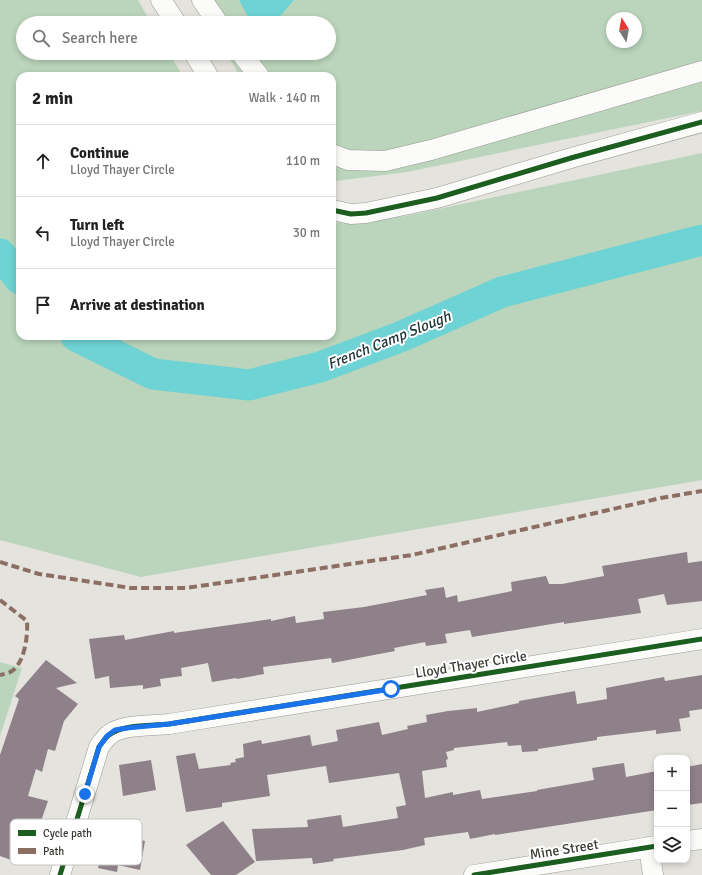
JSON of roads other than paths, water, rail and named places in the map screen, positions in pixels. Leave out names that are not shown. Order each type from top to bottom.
[{"type":"street","points":[[161,0],[171,16]]},
{"type":"street","points":[[202,0],[213,16]]},
{"type":"street","points":[[198,60],[206,72]]},
{"type":"street","points":[[246,60],[255,72]]},
{"type":"street","points":[[336,156],[348,160],[385,161],[431,150],[702,71]]},
{"type":"street","points":[[336,211],[351,214],[366,213],[437,198],[571,158],[702,122]]},
{"type":"street","name":"Lloyd Thayer Circle","points":[[77,819],[99,747],[107,736],[115,730],[169,724],[702,639]]},
{"type":"street","points":[[690,841],[702,839]]},
{"type":"street","points":[[652,875],[653,846]]},
{"type":"street","name":"Mine Street","points":[[474,875],[653,846]]},
{"type":"street","name":"Lloyd Thayer Circle","points":[[60,875],[63,865]]},
{"type":"water","points":[[239,0],[294,0],[280,16],[248,16]]},
{"type":"waterway","name":"French Camp Slough","points":[[84,340],[153,374],[249,385],[320,367],[400,337],[502,292],[702,240]]},
{"type":"waterway","name":"French Camp Slough","points":[[0,254],[16,274]]}]
